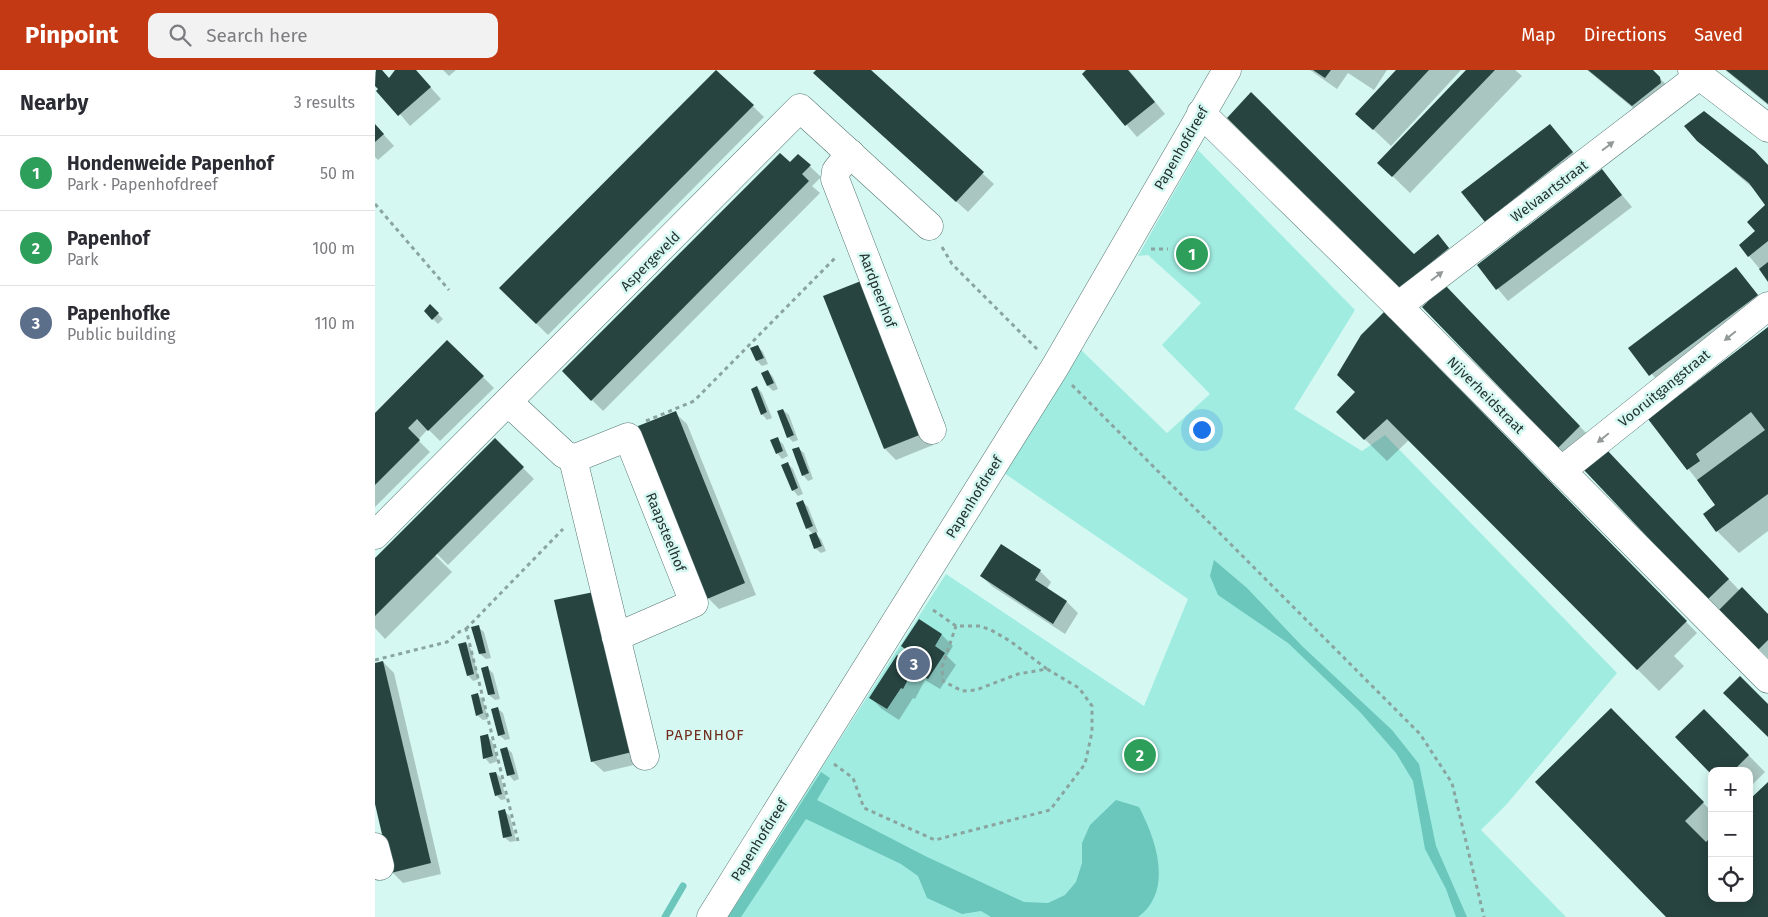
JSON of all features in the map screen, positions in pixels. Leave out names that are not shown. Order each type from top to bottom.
[{"type":"street","name":"Papenhofdreef","points":[[711,917],[1055,368],[1227,70]]},
{"type":"street","points":[[1696,73],[1768,128]]},
{"type":"street","name":"Welvaartstraat","points":[[1398,306],[1696,73]]},
{"type":"street","name":"Aspergeveld","points":[[375,535],[800,108],[929,226]]},
{"type":"street","name":"Nijverheidstraat","points":[[1201,113],[1398,306],[1768,678]]},
{"type":"street","name":"Aardpeerhof","points":[[850,154],[836,170],[835,179],[932,430]]},
{"type":"street","name":"Vooruitgangstraat","points":[[1561,471],[1768,306]]},
{"type":"street","points":[[508,402],[564,454],[573,459],[645,756]]},
{"type":"street","points":[[573,459],[628,437]]},
{"type":"street","name":"Raapsteelhof","points":[[616,637],[694,603],[628,437]]},
{"type":"path","points":[[375,204],[449,290]]},
{"type":"path","points":[[929,226],[952,264],[1421,734],[1452,783],[1485,917]]},
{"type":"path","points":[[628,437],[633,426],[694,400],[857,236]]},
{"type":"path","points":[[375,660],[447,642],[459,632],[466,630],[585,508]]},
{"type":"path","points":[[816,750],[853,778],[865,808],[935,840],[1050,810],[1085,764],[1092,732],[1092,706],[1079,688],[1047,669],[1010,641],[991,630],[980,626],[956,626],[912,596]]},
{"type":"path","points":[[956,626],[942,668],[943,681],[962,691],[976,690],[1018,674],[1047,669]]},
{"type":"path","points":[[466,630],[518,841]]},
{"type":"shaded area","points":[[1198,150],[1355,310],[1294,409],[1362,451],[1385,435],[1617,673],[1506,805],[1481,830],[1566,917],[726,917],[946,574],[1144,706],[1188,599],[1004,473],[1079,348],[1167,433],[1210,394],[1162,345],[1201,303],[1148,255],[1138,256]]},
{"type":"shaded area","points":[[1214,560],[1247,588],[1302,646],[1392,730],[1419,764],[1436,846],[1467,917],[1456,917],[1446,889],[1425,849],[1413,781],[1396,753],[1360,712],[1288,643],[1218,595],[1210,576]]},
{"type":"shaded area","points":[[821,772],[830,778],[817,800],[925,856],[1024,902],[1048,903],[1065,895],[1076,882],[1082,863],[1082,843],[1090,825],[1116,800],[1139,807],[1156,849],[1159,879],[1156,893],[1149,906],[1138,917],[991,917],[981,911],[962,914],[927,898],[918,876],[901,864],[806,819],[741,917],[728,917]]},
{"type":"building","points":[[376,70],[382,70],[389,78],[395,70],[416,70],[431,87],[398,116],[376,91],[378,89],[375,86]]},
{"type":"building","points":[[716,70],[754,105],[536,324],[499,288]]},
{"type":"building","points":[[816,70],[871,70],[984,172],[956,202],[813,73]]},
{"type":"building","points":[[1086,70],[1128,70],[1155,102],[1125,126],[1082,74]]},
{"type":"building","points":[[1313,70],[1331,70],[1325,78]]},
{"type":"building","points":[[1396,70],[1429,70],[1373,130],[1355,114]]},
{"type":"building","points":[[1466,70],[1495,70],[1392,177],[1377,163]]},
{"type":"building","points":[[1588,70],[1653,70],[1660,77],[1661,83],[1632,106]]},
{"type":"building","points":[[1726,70],[1768,70],[1768,104],[1746,86]]},
{"type":"building","points":[[1251,92],[1414,254],[1438,234],[1449,248],[1400,288],[1227,118]]},
{"type":"building","points":[[1704,111],[1755,151],[1768,165],[1768,241],[1748,257],[1739,245],[1755,231],[1747,222],[1765,205],[1749,183],[1697,141],[1684,126]]},
{"type":"building","points":[[375,124],[384,134],[375,142]]},
{"type":"building","points":[[1550,124],[1573,152],[1485,222],[1461,192]]},
{"type":"building","points":[[780,153],[790,162],[798,154],[811,165],[802,174],[809,181],[591,401],[562,371]]},
{"type":"building","points":[[1602,169],[1622,195],[1496,290],[1477,265]]},
{"type":"building","points":[[1768,262],[1768,282],[1759,269]]},
{"type":"building","points":[[1736,267],[1758,295],[1649,376],[1628,348]]},
{"type":"building","points":[[861,281],[922,434],[884,449],[823,296]]},
{"type":"building","points":[[1445,285],[1580,426],[1558,448],[1422,307]]},
{"type":"building","points":[[430,304],[439,313],[432,320],[424,311]]},
{"type":"building","points":[[1384,312],[1687,621],[1637,670],[1387,419],[1364,440],[1336,412],[1355,392],[1337,375],[1361,335]]},
{"type":"building","points":[[1768,327],[1768,494],[1716,532],[1703,514],[1715,505],[1697,480],[1765,430],[1751,412],[1696,454],[1700,461],[1687,470],[1648,419]]},
{"type":"building","points":[[447,340],[484,376],[428,431],[417,419],[408,428],[420,440],[375,485],[375,413]]},
{"type":"building","points":[[758,345],[764,358],[756,361],[750,348]]},
{"type":"building","points":[[768,370],[774,383],[767,386],[761,373]]},
{"type":"building","points":[[757,386],[767,412],[761,415],[751,389]]},
{"type":"building","points":[[783,409],[794,435],[787,438],[777,411]]},
{"type":"building","points":[[676,411],[745,583],[707,599],[638,426]]},
{"type":"building","points":[[778,437],[783,451],[776,454],[770,440]]},
{"type":"building","points":[[495,438],[524,467],[375,616],[375,558]]},
{"type":"building","points":[[799,447],[809,473],[802,476],[792,449]]},
{"type":"building","points":[[1606,449],[1729,579],[1707,600],[1584,470]]},
{"type":"building","points":[[788,462],[798,488],[792,491],[781,465]]},
{"type":"building","points":[[803,500],[813,526],[806,529],[796,503]]},
{"type":"building","points":[[816,532],[822,546],[814,549],[809,535]]},
{"type":"building","points":[[1001,544],[1041,570],[1035,580],[1067,601],[1053,624],[980,576]]},
{"type":"building","points":[[1742,587],[1768,614],[1768,640],[1758,650],[1719,610]]},
{"type":"building","points":[[594,592],[632,752],[591,762],[554,600]]},
{"type":"building","points":[[919,619],[942,634],[935,646],[945,653],[928,679],[913,670],[903,689],[901,688],[887,709],[869,698],[897,655],[903,659],[908,651],[901,646]]},
{"type":"building","points":[[479,625],[486,653],[479,654],[471,627]]},
{"type":"building","points":[[466,642],[474,674],[467,676],[458,644]]},
{"type":"building","points":[[383,661],[431,863],[391,873],[375,804],[375,663]]},
{"type":"building","points":[[488,666],[495,694],[488,695],[481,668]]},
{"type":"building","points":[[1740,676],[1768,704],[1768,737],[1723,693]]},
{"type":"building","points":[[478,693],[483,713],[476,716],[471,695]]},
{"type":"building","points":[[498,707],[505,734],[498,736],[491,709]]},
{"type":"building","points":[[1611,708],[1704,802],[1685,821],[1706,842],[1708,840],[1708,902],[1753,902],[1753,796],[1768,782],[1768,917],[1666,917],[1535,782]]},
{"type":"building","points":[[1704,709],[1749,755],[1737,767],[1708,767],[1708,771],[1675,737]]},
{"type":"building","points":[[488,734],[493,756],[483,759],[480,736]]},
{"type":"building","points":[[507,747],[515,774],[507,776],[500,749]]},
{"type":"building","points":[[496,772],[502,794],[495,796],[489,773]]},
{"type":"building","points":[[505,809],[512,836],[503,838],[498,811]]},
{"type":"waterway","points":[[665,917],[683,886]]},
{"type":"place","name":"Hondenweide Papenhof","points":[[1192,254]]},
{"type":"place","name":"Papenhofke","points":[[914,664]]},
{"type":"place","name":"Papenhof","points":[[1140,755]]},
{"type":"district","name":"PAPENHOF","points":[[705,735]]}]
